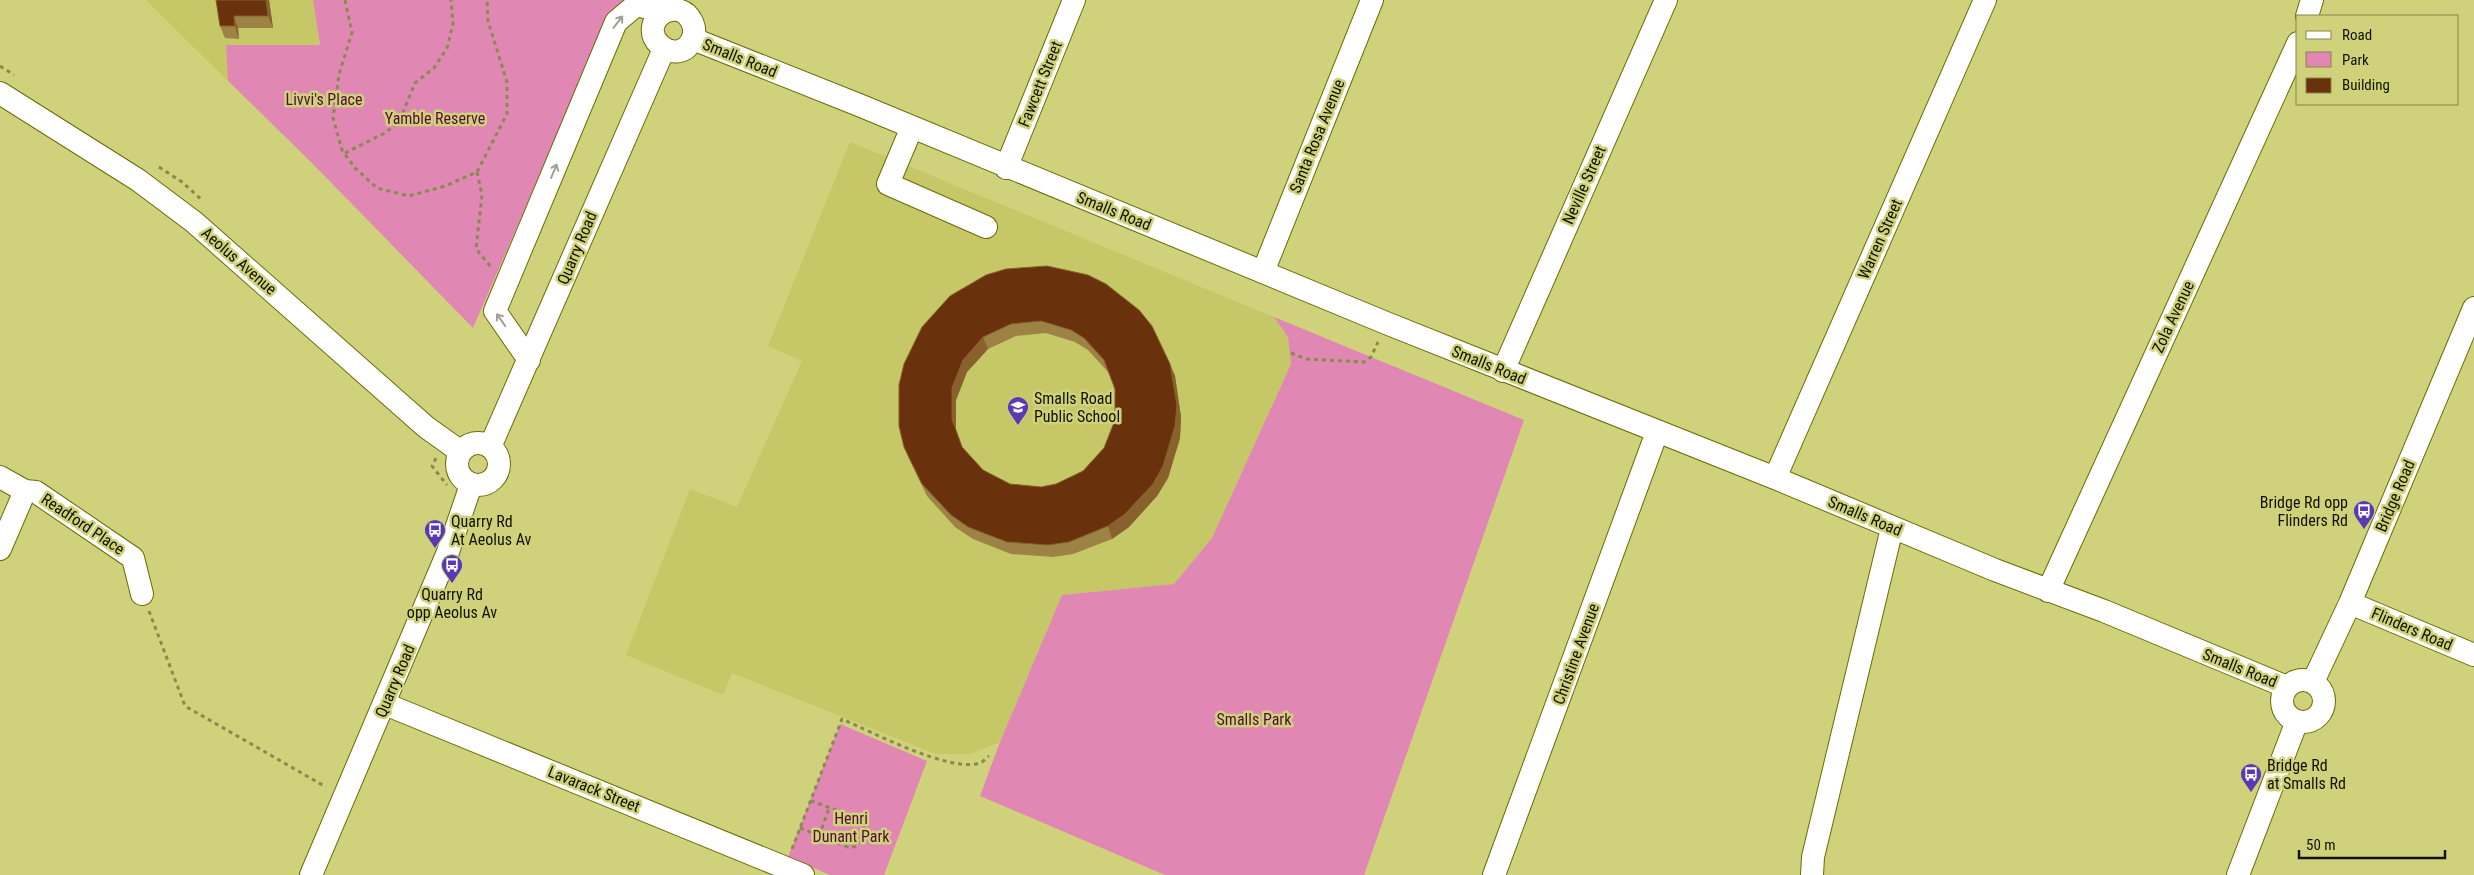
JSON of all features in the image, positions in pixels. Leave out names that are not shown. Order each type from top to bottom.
[{"type":"street","name":"Fawcett Street","points":[[1006,168],[1074,0]]},
{"type":"street","name":"Santa Rosa Avenue","points":[[1263,272],[1372,0]]},
{"type":"street","name":"Neville Street","points":[[1503,371],[1666,0]]},
{"type":"street","name":"Warren Street","points":[[1775,478],[1984,0]]},
{"type":"street","points":[[2307,15],[2312,0]]},
{"type":"street","points":[[529,360],[495,311],[616,22],[636,5],[679,8],[688,16],[694,27],[693,39],[684,49],[670,51],[664,49],[655,39],[654,25],[656,19],[679,8]]},
{"type":"street","name":"Smalls Road","points":[[693,39],[1503,371],[1775,478],[1892,528],[2048,591],[2104,611],[2287,687]]},
{"type":"street","name":"Zola Avenue","points":[[2048,591],[2296,48]]},
{"type":"street","name":"Quarry Road","points":[[490,447],[664,49]]},
{"type":"street","name":"Aeolus Avenue","points":[[0,94],[138,180],[194,222],[426,427],[461,452]]},
{"type":"street","points":[[912,128],[888,184],[986,227]]},
{"type":"street","name":"Bridge Road","points":[[2313,682],[2350,603],[2474,308]]},
{"type":"street","name":"Christine Avenue","points":[[1494,875],[1657,432]]},
{"type":"street","points":[[475,444],[490,447],[499,459],[497,474],[486,484],[472,485],[463,479],[458,471],[457,461],[461,452],[475,444]]},
{"type":"street","name":"Readford Place","points":[[0,477],[25,491],[36,492],[133,558],[142,594]]},
{"type":"street","name":"Quarry Road","points":[[311,875],[448,552],[472,485]]},
{"type":"street","points":[[0,549],[25,491]]},
{"type":"street","points":[[1812,875],[1813,857],[1892,528]]},
{"type":"street","name":"Flinders Road","points":[[2350,603],[2474,655]]},
{"type":"street","points":[[2302,680],[2313,682],[2322,692],[2324,705],[2321,712],[2310,720],[2297,721],[2291,718],[2283,707],[2283,694],[2287,687],[2302,680]]},
{"type":"street","name":"Lavarack Street","points":[[385,704],[794,872]]},
{"type":"street","points":[[2245,873],[2297,721]]},
{"type":"path","points":[[345,0],[352,34],[339,74],[333,118],[345,153],[355,168],[377,188],[409,196],[445,186],[477,172],[507,114],[507,82],[488,21],[487,0]]},
{"type":"path","points":[[345,153],[385,133],[399,122],[415,83],[434,68],[447,48],[452,24],[452,0]]},
{"type":"path","points":[[477,172],[482,195],[476,249],[487,264],[508,280]]},
{"type":"path","points":[[1291,353],[1306,359],[1364,362],[1371,357],[1386,323]]},
{"type":"path","points":[[436,457],[432,466],[447,485]]},
{"type":"path","points":[[142,594],[185,706],[330,789]]},
{"type":"path","points":[[794,872],[800,828],[842,719],[939,760],[960,764],[981,763],[989,756]]},
{"type":"path","points":[[800,828],[854,848],[857,846],[867,821],[831,806],[829,808],[811,801]]},
{"type":"path","points":[[818,836],[829,808]]},
{"type":"shaded area","points":[[146,0],[313,0],[320,45],[226,45],[228,81]]},
{"type":"shaded area","name":"Smalls Road Public School","points":[[850,142],[1274,317],[1288,337],[1291,364],[1212,538],[1174,584],[1062,595],[1000,742],[971,754],[936,754],[732,673],[723,695],[626,655],[690,489],[737,507],[802,361],[768,346]]},
{"type":"green space","name":"Yamble Reserve","points":[[313,0],[628,0],[607,20],[473,328],[310,161],[228,81],[226,45],[320,45]]},
{"type":"green space","name":"Smalls Park","points":[[1274,317],[1524,420],[1364,875],[1165,875],[980,796],[1000,742],[1062,595],[1174,584],[1212,538],[1291,364],[1288,337]]},
{"type":"green space","name":"Henri Dunant Park","points":[[840,724],[927,761],[884,875],[830,875],[788,857]]},
{"type":"building","points":[[216,0],[266,0],[268,16],[234,16],[235,26],[220,26]]},
{"type":"building","points":[[1047,266],[1088,275],[1106,284],[1139,310],[1152,326],[1170,364],[1177,405],[1175,426],[1163,466],[1153,484],[1125,514],[1108,526],[1069,542],[1048,545],[1007,542],[968,527],[951,515],[922,484],[904,447],[899,426],[899,385],[904,364],[922,327],[950,296],[986,275],[1006,269]],"holes":[[[1041,321],[1071,330],[1084,338],[1104,360],[1115,389],[1115,420],[1104,448],[1083,471],[1056,484],[1041,487],[1010,484],[983,470],[962,447],[952,419],[952,388],[963,360],[983,337],[1011,324]]]},
{"type":"place","name":"Smalls Road Public School","points":[[1018,426]]},
{"type":"place","name":"Bridge Rd opp Flinders Rd","points":[[2364,530]]},
{"type":"place","name":"Quarry Rd At Aeolus Av","points":[[435,549]]},
{"type":"place","name":"Quarry Rd opp Aeolus Av","points":[[452,584]]},
{"type":"place","name":"Bridge Rd at Smalls Rd","points":[[2251,793]]},
{"type":"park label","name":"Livvi's Place","points":[[324,99]]}]
